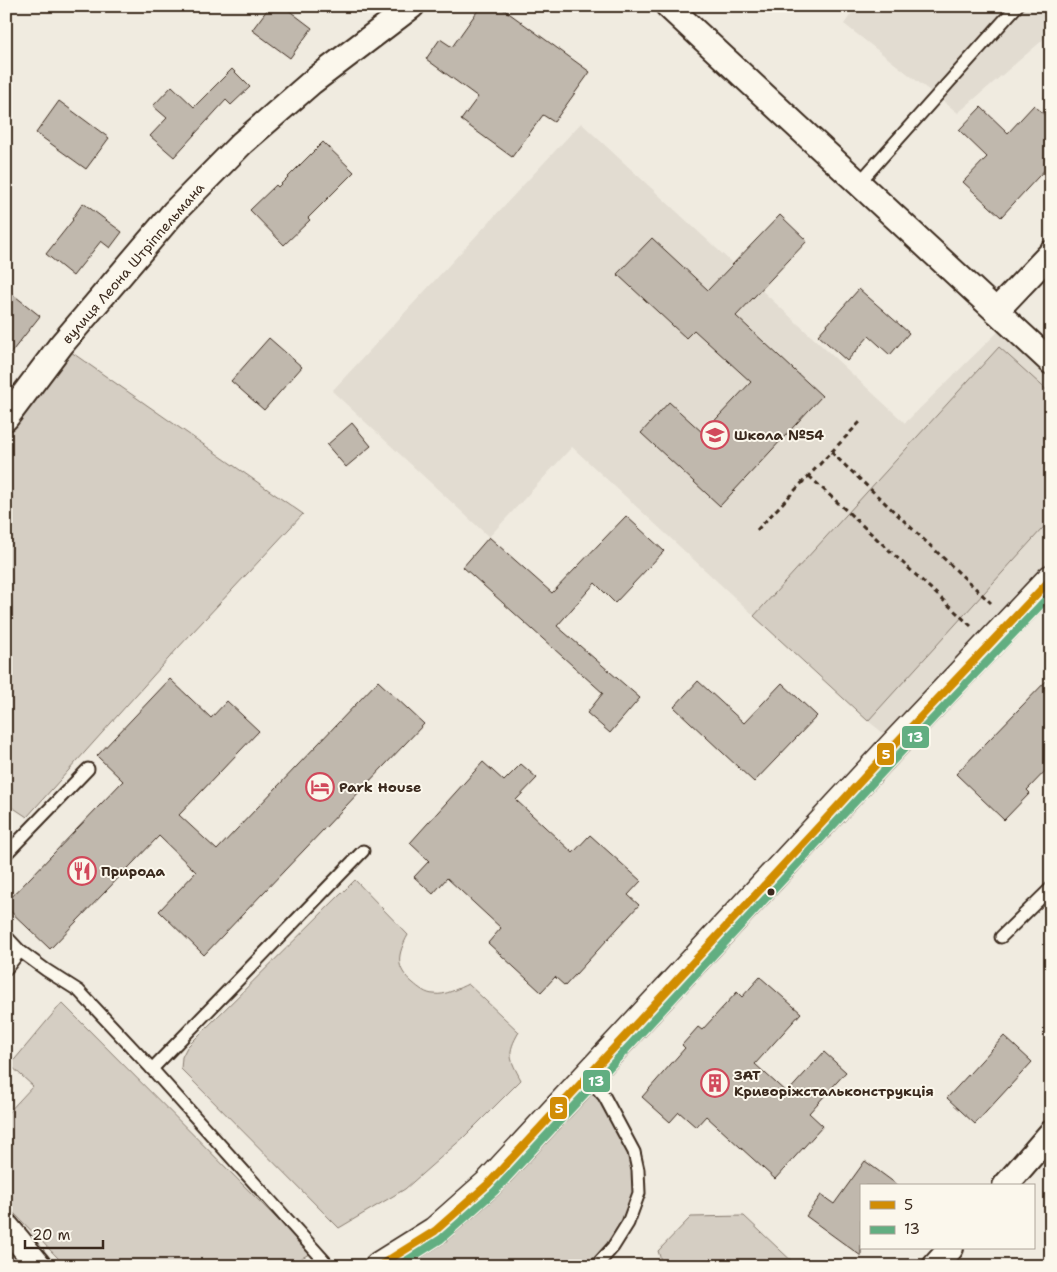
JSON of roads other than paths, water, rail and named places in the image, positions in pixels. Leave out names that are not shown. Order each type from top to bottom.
[{"type":"street","name":"вулиця Леона Штріппельмана","points":[[6,418],[61,345],[174,212],[242,143],[312,82],[412,6]]},
{"type":"street","points":[[668,6],[1051,362]]},
{"type":"street","points":[[996,311],[1051,253]]},
{"type":"street","points":[[386,1264],[435,1231],[488,1184],[1051,579]]},
{"type":"street","points":[[1007,1184],[1051,1133]]},
{"type":"street","points":[[6,1226],[39,1266]]},
{"type":"street","points":[[935,1266],[948,1250]]},
{"type":"lane","points":[[858,184],[1017,6]]},
{"type":"lane","points":[[6,854],[88,769]]},
{"type":"lane","points":[[152,1068],[364,851]]},
{"type":"lane","points":[[1001,937],[1051,888]]},
{"type":"lane","points":[[6,936],[20,951],[79,991],[152,1068],[330,1266]]},
{"type":"lane","points":[[6,969],[20,951]]},
{"type":"lane","points":[[588,1078],[604,1096],[634,1152],[638,1170],[639,1193],[628,1223],[613,1247],[596,1266]]},
{"type":"place","name":"Школа №54","points":[[715,435]]},
{"type":"place","name":"Park House","points":[[320,787]]},
{"type":"place","name":"Природа","points":[[82,871]]},
{"type":"place","name":"ЗАТ Криворіжстальконструкція","points":[[715,1083]]}]
